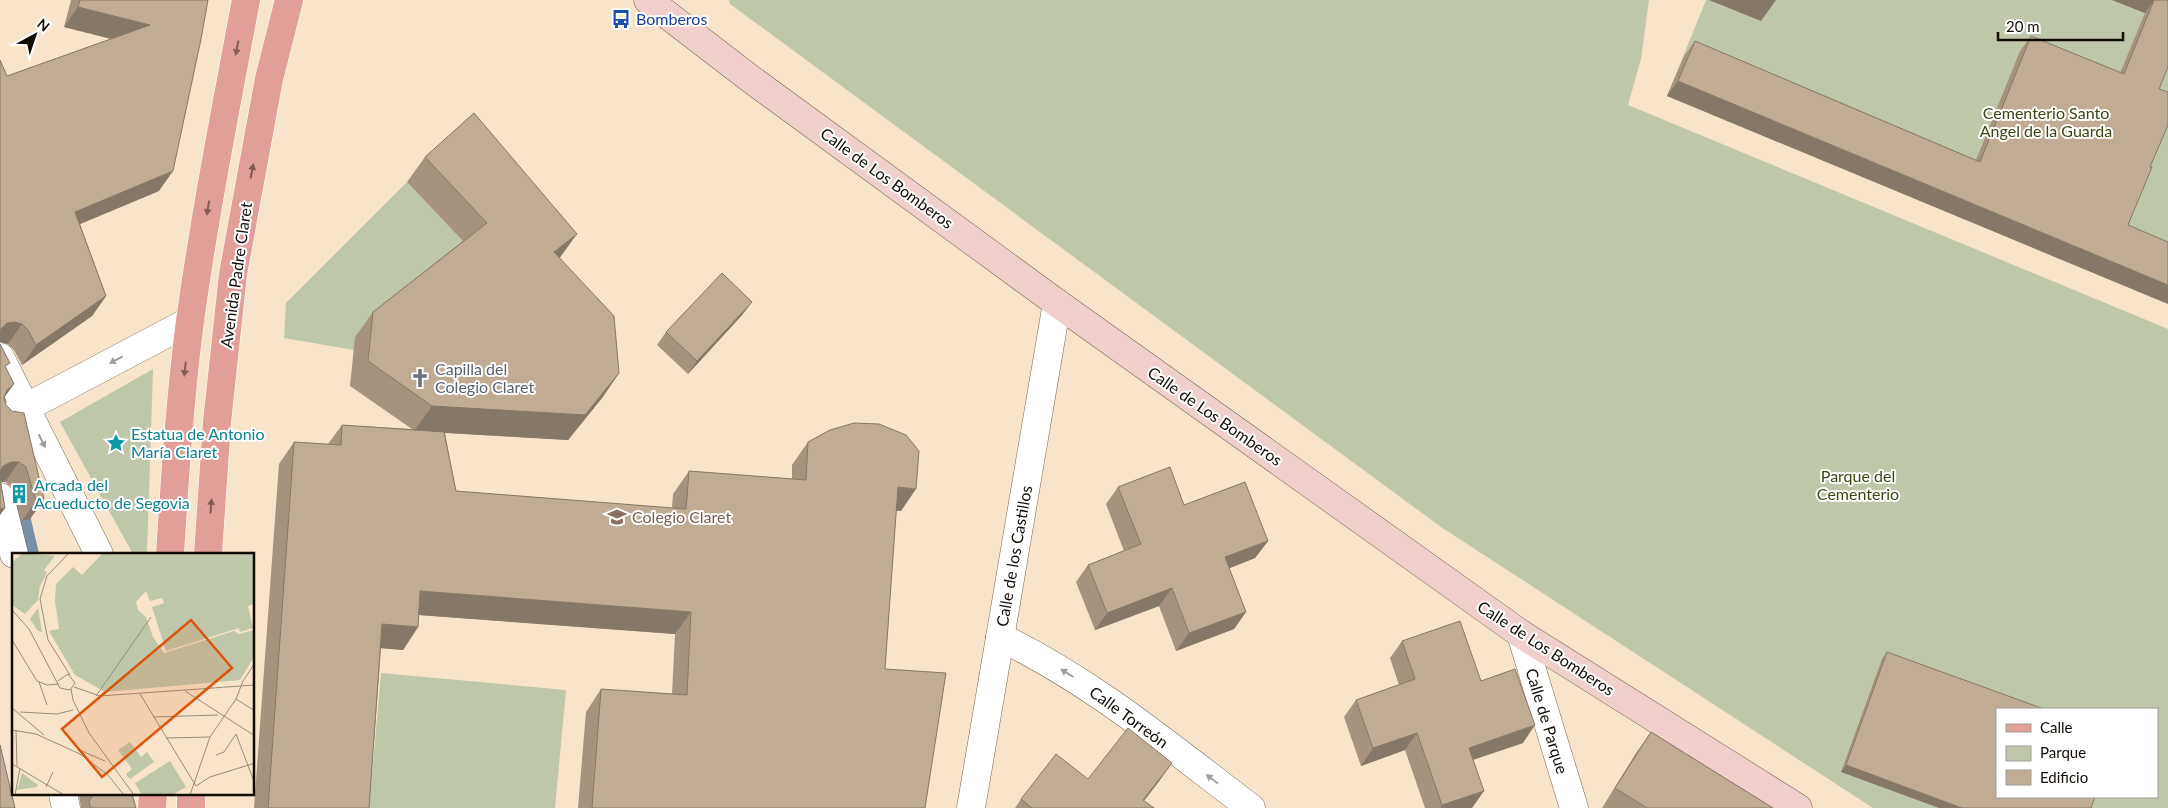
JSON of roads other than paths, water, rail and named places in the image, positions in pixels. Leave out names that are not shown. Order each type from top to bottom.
[{"type":"main road","points":[[170,553],[180,418],[190,321],[211,188],[246,0]]},
{"type":"main road","name":"Avenida Padre Claret","points":[[208,553],[217,422],[233,274],[269,79],[289,0]]},
{"type":"street","name":"Calle de Los Bomberos","points":[[648,0],[748,77],[1057,303],[1521,634],[1798,808]]},
{"type":"street","name":"Calle de los Castillos","points":[[971,808],[1057,303]]},
{"type":"street","points":[[16,413],[190,321]]},
{"type":"street","points":[[0,357],[16,413],[98,553]]},
{"type":"street","points":[[0,497],[14,553]]},
{"type":"street","name":"Calle de Parque","points":[[1521,634],[1574,808]]},
{"type":"street","name":"Calle Torreón","points":[[1000,637],[1040,656],[1097,692],[1251,808]]},
{"type":"waterway","points":[[21,503],[33,553]]},
{"type":"place","name":"Bomberos","points":[[621,19]]},
{"type":"place","name":"Capilla del Colegio Claret","points":[[420,378]]},
{"type":"place","name":"Estatua de Antonio María Claret","points":[[116,443]]},
{"type":"place","name":"Arcada del Acueducto de Segovia","points":[[19,494]]},
{"type":"place","name":"Colegio Claret","points":[[617,517]]},
{"type":"park label","name":"Cementerio Santo Angel de la Guarda","points":[[2046,122]]},
{"type":"park label","name":"Parque del Cementerio","points":[[1858,485]]}]
